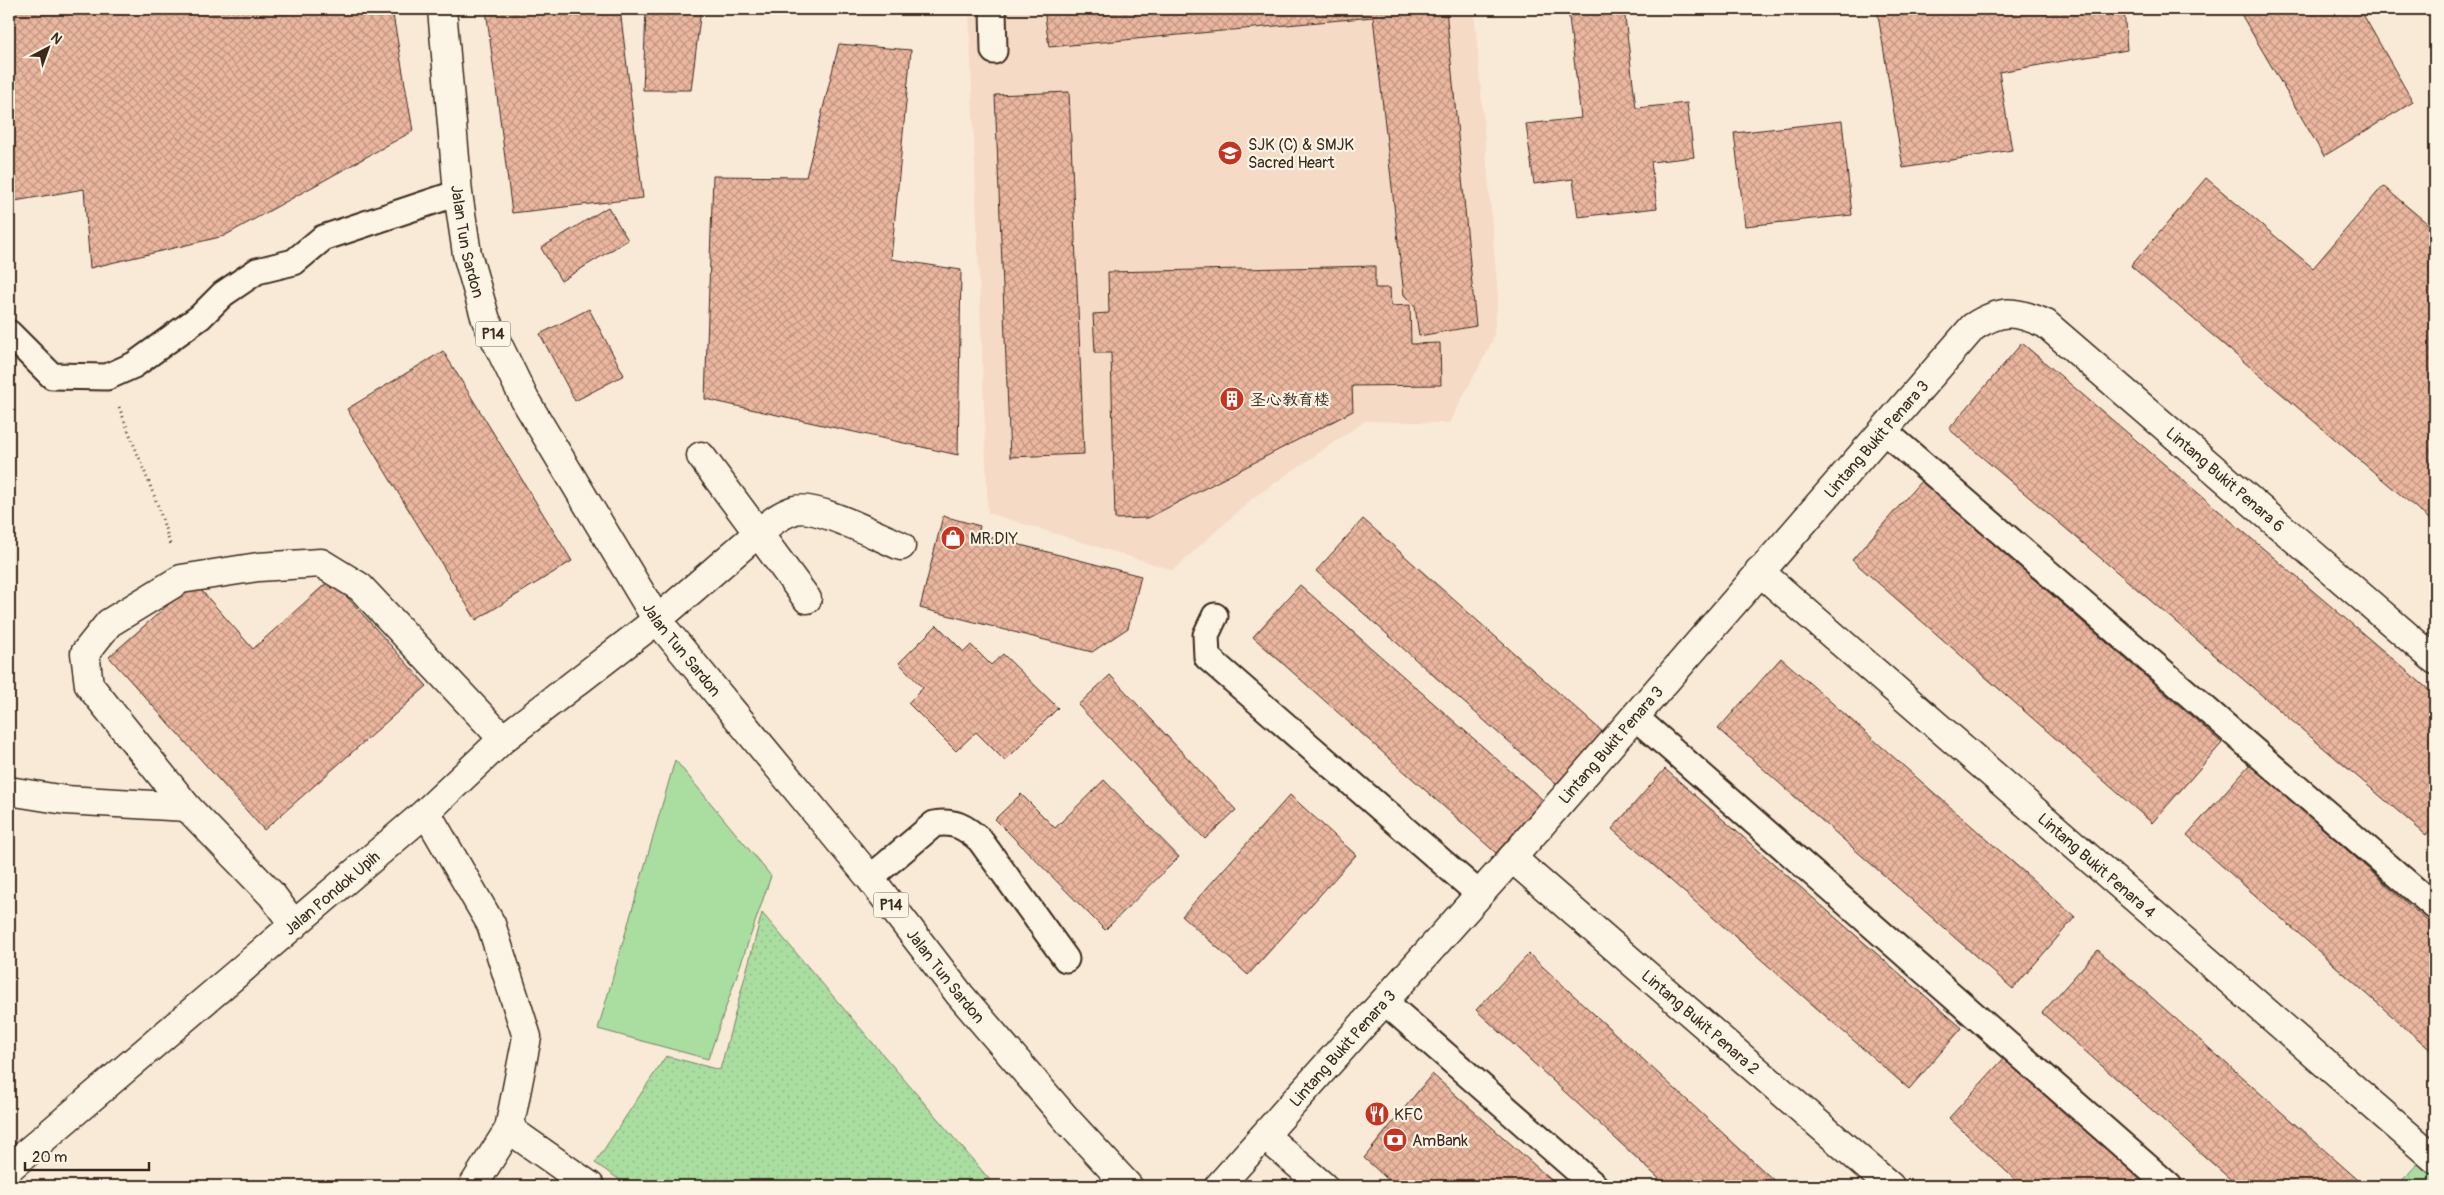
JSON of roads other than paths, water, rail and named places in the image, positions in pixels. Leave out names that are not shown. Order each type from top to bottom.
[{"type":"street","name":"Jalan Tun Sardon","points":[[442,9],[458,193],[467,254],[486,320],[525,400],[657,620],[870,878],[960,995],[1068,1121],[1128,1186]]},
{"type":"street","name":"Lintang Bukit Penara 3","points":[[1219,1186],[1512,858],[1759,571],[1973,327],[1990,316],[2008,312]]},
{"type":"street","name":"Lintang Bukit Penara 6","points":[[2008,312],[2026,315],[2046,324],[2435,660]]},
{"type":"street","points":[[701,456],[807,599]]},
{"type":"street","name":"Jalan Pondok Upih","points":[[9,1168],[426,812],[503,739],[657,620],[774,520],[796,510],[820,512],[901,546]]},
{"type":"street","points":[[294,925],[272,895],[188,807],[89,685],[85,653],[109,623],[181,579],[258,567],[320,563],[360,587],[503,739]]},
{"type":"street","name":"Lintang Bukit Penara 4","points":[[1759,571],[2435,1159]]},
{"type":"street","points":[[9,791],[64,800],[188,807]]},
{"type":"street","points":[[426,812],[491,924],[527,1037],[509,1129],[473,1186]]},
{"type":"street","name":"Lintang Bukit Penara 2","points":[[1512,858],[1890,1186]]},
{"type":"street","points":[[509,1129],[590,1186]]},
{"type":"street","points":[[1265,1136],[1322,1186]]},
{"type":"lane","points":[[993,9],[994,51]]},
{"type":"lane","points":[[9,333],[52,376],[106,377],[134,365],[200,317],[223,294],[257,271],[294,262],[323,238],[458,193]]},
{"type":"lane","points":[[1883,430],[2435,908]]},
{"type":"lane","points":[[1214,616],[1206,635],[1207,657],[1480,894]]},
{"type":"lane","points":[[1635,717],[2169,1186]]},
{"type":"lane","points":[[870,878],[934,824],[948,821],[964,827],[980,840],[1066,959]]},
{"type":"lane","points":[[1385,1002],[1595,1186]]},
{"type":"place","name":"SJK (C) & SMJK Sacred Heart","points":[[1230,153]]},
{"type":"place","name":"圣心教育楼","points":[[1232,399]]},
{"type":"place","name":"MR.DIY","points":[[953,538]]},
{"type":"place","name":"KFC","points":[[1377,1114]]},
{"type":"place","name":"AmBank","points":[[1395,1140]]}]
